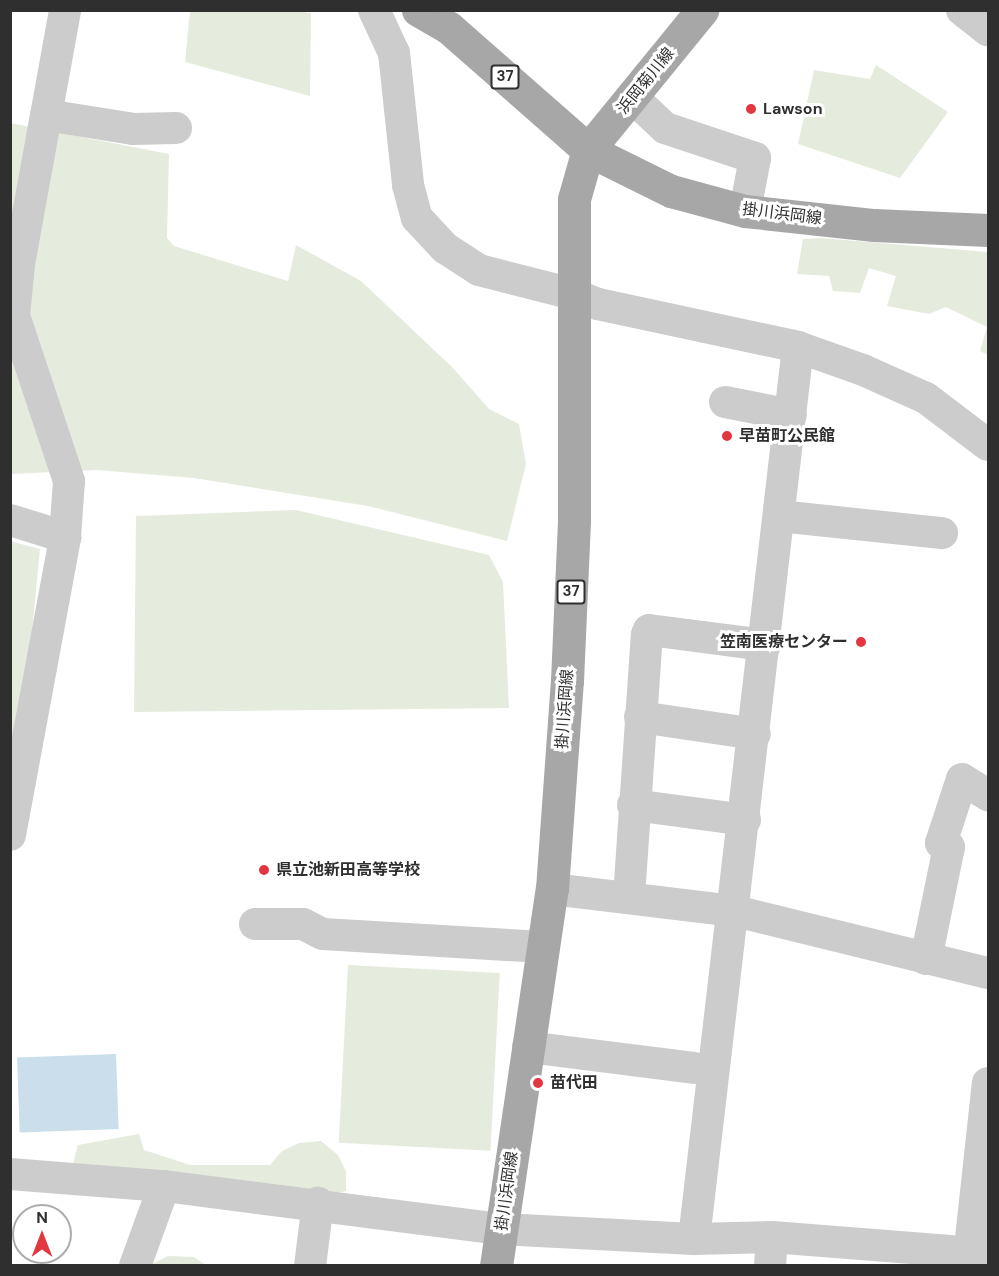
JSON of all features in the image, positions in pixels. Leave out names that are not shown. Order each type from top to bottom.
[{"type":"main road","name":"掛川浜岡線","points":[[418,10],[448,27],[588,150],[671,190],[745,211],[874,225],[988,230]]},
{"type":"main road","name":"浜岡菊川線","points":[[588,150],[702,10]]},
{"type":"main road","name":"掛川浜岡線","points":[[496,1266],[552,889],[567,681],[574,520],[574,199],[588,150]]},
{"type":"street","points":[[10,835],[64,537],[69,481],[14,316],[13,299],[65,10]]},
{"type":"street","points":[[962,10],[988,30]]},
{"type":"street","points":[[372,11],[394,53],[408,185],[417,218],[445,248],[480,270],[573,294],[598,304],[798,347],[926,398],[988,445]]},
{"type":"street","points":[[632,97],[665,128],[755,158],[745,211]]},
{"type":"street","points":[[46,115],[133,129],[176,128]]},
{"type":"street","points":[[694,1239],[735,911],[798,347]]},
{"type":"street","points":[[725,402],[791,415]]},
{"type":"street","points":[[779,516],[942,533]]},
{"type":"street","points":[[10,520],[64,537]]},
{"type":"street","points":[[629,897],[633,805],[650,630],[765,645]]},
{"type":"street","points":[[640,717],[755,734]]},
{"type":"street","points":[[926,958],[949,847],[941,843],[962,778],[988,795]]},
{"type":"street","points":[[633,805],[745,820]]},
{"type":"street","points":[[552,889],[735,911],[988,973]]},
{"type":"street","points":[[255,924],[303,924],[323,934],[543,947]]},
{"type":"street","points":[[528,1047],[694,1068]]},
{"type":"street","points":[[10,1174],[164,1186],[318,1203],[501,1229],[694,1239],[771,1251],[975,1258],[988,1083]]},
{"type":"street","points":[[135,1266],[164,1186]]},
{"type":"street","points":[[310,1266],[318,1203]]},
{"type":"shaded area","points":[[289,10],[311,13],[310,96],[185,62],[190,11]]},
{"type":"shaded area","points":[[876,65],[948,112],[900,178],[798,144],[814,70],[870,79]]},
{"type":"shaded area","points":[[10,123],[169,154],[167,238],[174,246],[288,281],[296,245],[361,281],[453,368],[489,409],[519,424],[526,464],[507,541],[368,506],[194,478],[97,470],[11,474]]},
{"type":"shaded area","points":[[821,238],[988,252],[988,355],[980,351],[987,327],[946,307],[929,314],[887,306],[896,276],[869,268],[860,293],[833,291],[829,276],[797,274],[803,239]]},
{"type":"shaded area","points":[[296,510],[489,555],[503,582],[509,708],[134,712],[136,516]]},
{"type":"shaded area","points":[[10,541],[40,549],[14,818],[10,818]]},
{"type":"shaded area","points":[[348,965],[500,973],[490,1151],[339,1143]]},
{"type":"shaded area","points":[[139,1134],[144,1150],[190,1165],[270,1165],[282,1151],[299,1143],[321,1141],[338,1155],[346,1171],[346,1191],[319,1197],[73,1164],[78,1145]]},
{"type":"shaded area","points":[[168,1256],[194,1257],[206,1265],[148,1266]]},
{"type":"water","points":[[116,1054],[119,1129],[20,1132],[17,1057]]},
{"type":"place","name":"Lawson","points":[[751,109]]},
{"type":"place","name":"早苗町公民館","points":[[727,436]]},
{"type":"place","name":"笠南医療センター","points":[[861,642]]},
{"type":"place","name":"県立池新田高等学校","points":[[264,870]]},
{"type":"place","name":"苗代田","points":[[538,1083]]}]
